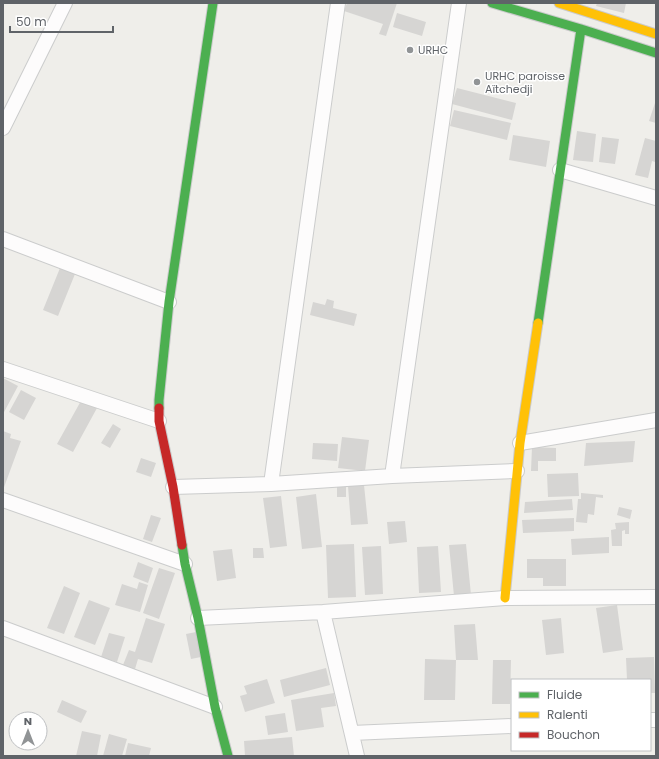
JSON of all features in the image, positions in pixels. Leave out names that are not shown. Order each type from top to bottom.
[{"type":"street","points":[[3,128],[64,3]]},
{"type":"street","points":[[213,3],[169,302],[159,400],[159,421],[173,487],[185,564],[198,618],[215,707],[228,756]]},
{"type":"street","points":[[271,484],[338,3]]},
{"type":"street","points":[[392,476],[459,3]]},
{"type":"street","points":[[492,3],[581,29],[656,54]]},
{"type":"street","points":[[559,3],[656,34]]},
{"type":"street","points":[[505,598],[520,443],[581,29]]},
{"type":"street","points":[[560,170],[656,198]]},
{"type":"street","points":[[3,239],[169,302]]},
{"type":"street","points":[[3,369],[159,421]]},
{"type":"street","points":[[520,443],[656,420]]},
{"type":"street","points":[[173,487],[271,484],[392,476],[517,471]]},
{"type":"street","points":[[3,500],[185,564]]},
{"type":"street","points":[[198,618],[323,612],[505,598],[656,597]]},
{"type":"street","points":[[323,612],[357,756]]},
{"type":"street","points":[[3,628],[215,707]]},
{"type":"street","points":[[352,733],[511,726]]},
{"type":"building","points":[[347,3],[397,3],[386,36],[379,34],[383,24],[344,11]]},
{"type":"building","points":[[597,3],[626,3],[624,13],[596,6]]},
{"type":"building","points":[[397,13],[426,22],[422,36],[393,27]]},
{"type":"building","points":[[457,88],[516,103],[512,120],[452,104]]},
{"type":"building","points":[[656,100],[656,123],[649,121]]},
{"type":"building","points":[[454,110],[511,123],[507,140],[450,126]]},
{"type":"building","points":[[577,131],[596,134],[593,162],[573,160]]},
{"type":"building","points":[[513,135],[550,141],[546,167],[509,160]]},
{"type":"building","points":[[602,137],[619,139],[615,164],[599,162]]},
{"type":"building","points":[[645,138],[656,141],[656,160],[655,162],[652,161],[648,178],[635,175]]},
{"type":"building","points":[[60,268],[75,274],[58,316],[43,310]]},
{"type":"building","points":[[327,299],[334,301],[333,308],[357,314],[354,326],[310,315],[313,302],[325,305]]},
{"type":"building","points":[[3,378],[18,386],[3,414]]},
{"type":"building","points":[[21,390],[36,398],[24,420],[9,412]]},
{"type":"building","points":[[82,399],[97,408],[73,452],[57,444]]},
{"type":"building","points":[[113,424],[121,429],[110,448],[101,443]]},
{"type":"building","points":[[3,431],[11,434],[10,438],[21,441],[3,490]]},
{"type":"building","points":[[342,437],[369,440],[365,471],[338,468]]},
{"type":"building","points":[[635,441],[633,462],[584,466],[586,443]]},
{"type":"building","points":[[313,443],[338,444],[337,461],[312,459]]},
{"type":"building","points":[[532,447],[556,448],[556,461],[538,461],[538,471],[531,471]]},
{"type":"building","points":[[141,458],[156,463],[151,477],[136,472]]},
{"type":"building","points":[[578,473],[579,496],[548,497],[547,474]]},
{"type":"building","points":[[364,485],[368,524],[351,525],[348,486]]},
{"type":"building","points":[[337,487],[346,487],[346,497],[337,497]]},
{"type":"building","points":[[581,493],[603,495],[603,498],[596,497],[594,515],[588,514],[587,523],[576,522],[578,499],[581,499]]},
{"type":"building","points":[[316,494],[322,547],[302,549],[296,497]]},
{"type":"building","points":[[281,496],[287,546],[270,548],[263,498]]},
{"type":"building","points":[[572,499],[573,510],[524,513],[525,502]]},
{"type":"building","points":[[619,507],[632,510],[630,519],[617,515]]},
{"type":"building","points":[[151,515],[161,518],[152,542],[143,539]]},
{"type":"building","points":[[574,518],[574,531],[523,533],[522,520]]},
{"type":"building","points":[[405,521],[407,542],[389,544],[387,522]]},
{"type":"building","points":[[629,522],[629,534],[625,534],[625,530],[622,531],[622,546],[612,546],[611,530],[616,529],[615,523]]},
{"type":"building","points":[[609,537],[609,553],[572,555],[571,539]]},
{"type":"building","points":[[354,544],[356,597],[328,598],[326,545]]},
{"type":"building","points":[[466,544],[471,595],[454,596],[449,545]]},
{"type":"building","points":[[381,546],[383,594],[365,595],[362,547]]},
{"type":"building","points":[[438,546],[441,592],[419,593],[417,547]]},
{"type":"building","points":[[253,548],[263,548],[264,558],[253,558]]},
{"type":"building","points":[[232,549],[236,578],[217,581],[213,551]]},
{"type":"building","points":[[527,559],[566,559],[566,586],[543,586],[543,578],[527,578]]},
{"type":"building","points":[[138,562],[153,568],[148,583],[133,577]]},
{"type":"building","points":[[159,568],[175,573],[159,619],[143,613]]},
{"type":"building","points":[[139,582],[148,585],[140,612],[115,605],[122,584],[137,589]]},
{"type":"building","points":[[64,586],[80,593],[64,634],[47,628]]},
{"type":"building","points":[[89,600],[110,608],[95,645],[74,637]]},
{"type":"building","points":[[617,605],[623,650],[603,653],[596,608]]},
{"type":"building","points":[[146,618],[165,624],[152,663],[138,659],[135,669],[123,665],[129,650],[135,652]]},
{"type":"building","points":[[561,618],[564,653],[546,655],[542,620]]},
{"type":"building","points":[[475,624],[478,660],[456,660],[454,625]]},
{"type":"building","points":[[196,632],[201,657],[191,659],[186,634]]},
{"type":"building","points":[[109,633],[125,637],[117,662],[101,657]]},
{"type":"building","points":[[654,657],[655,693],[651,693],[651,679],[627,679],[626,658]]},
{"type":"building","points":[[425,659],[456,660],[455,700],[424,700]]},
{"type":"building","points":[[493,660],[511,660],[510,704],[492,704]]},
{"type":"building","points":[[326,668],[330,685],[284,697],[280,680]]},
{"type":"building","points":[[267,679],[275,703],[245,712],[240,696],[247,694],[244,686]]},
{"type":"building","points":[[334,693],[336,706],[321,708],[324,727],[296,731],[291,700]]},
{"type":"building","points":[[62,700],[87,711],[81,723],[57,712]]},
{"type":"building","points":[[285,713],[288,732],[268,735],[265,716]]},
{"type":"building","points":[[82,731],[101,735],[97,756],[76,756]]},
{"type":"building","points":[[109,734],[127,739],[122,756],[103,756]]},
{"type":"building","points":[[292,737],[294,756],[245,756],[244,741]]},
{"type":"building","points":[[128,743],[151,748],[149,756],[125,756]]},
{"type":"traffic: fast","points":[[159,408],[169,302],[213,3]]},
{"type":"traffic: fast","points":[[492,3],[656,53]]},
{"type":"traffic: fast","points":[[538,323],[581,29]]},
{"type":"traffic: fast","points":[[182,545],[215,707],[228,756]]},
{"type":"traffic: slow","points":[[559,3],[656,34]]},
{"type":"traffic: slow","points":[[505,598],[520,443],[538,323]]},
{"type":"traffic: jam","points":[[159,408],[159,421],[173,487],[182,545]]},
{"type":"place","name":"URHC","points":[[410,50]]},
{"type":"place","name":"URHC paroisse Aïtchedji","points":[[477,82]]}]
